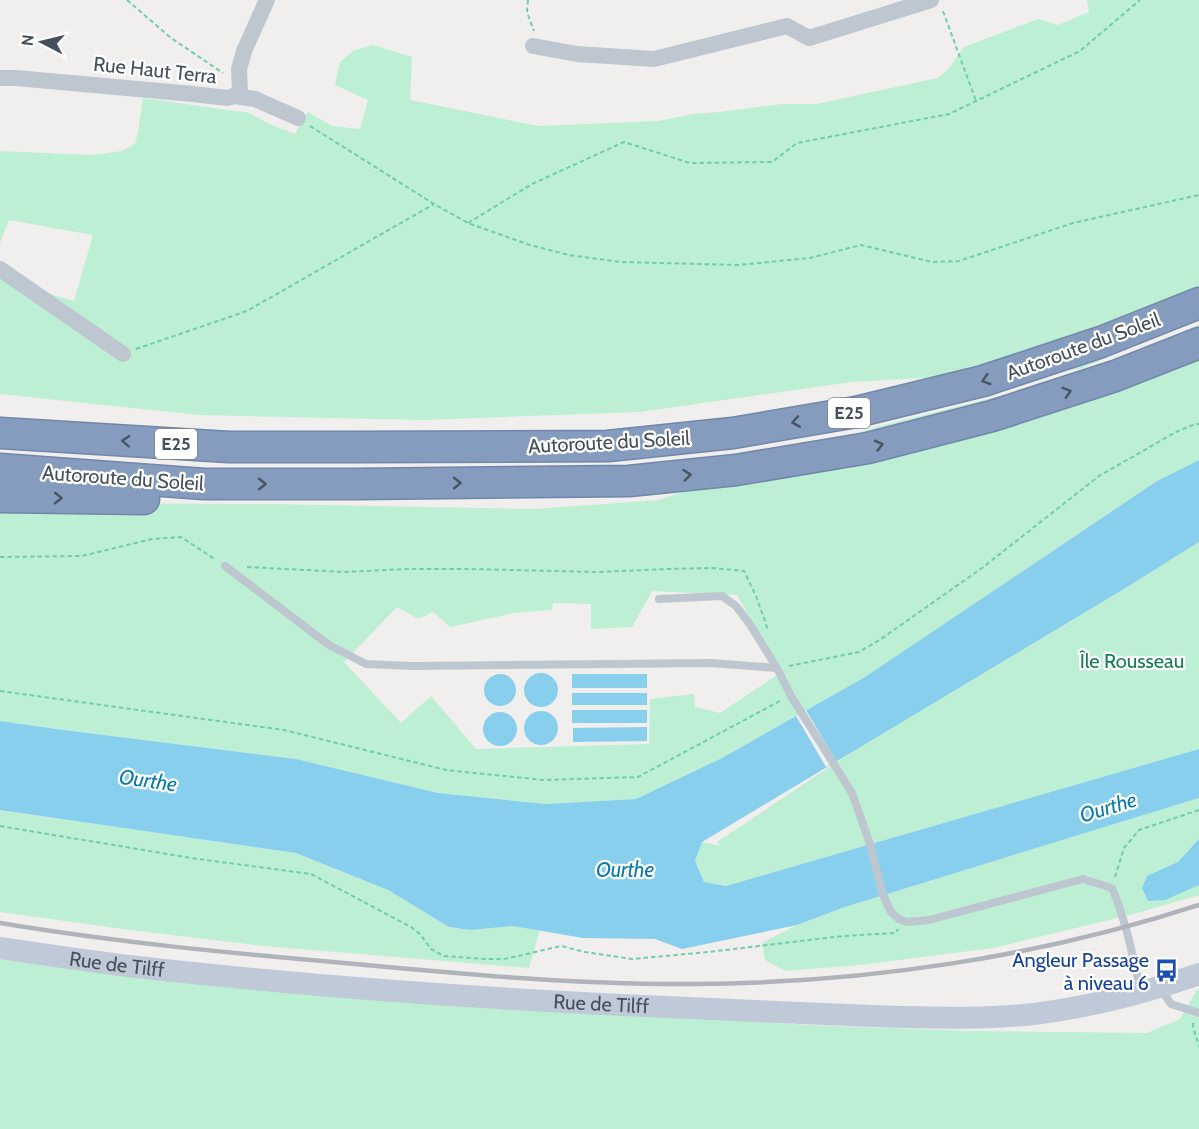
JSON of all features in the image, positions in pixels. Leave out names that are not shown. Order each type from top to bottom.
[{"type":"highway","name":"Autoroute du Soleil","points":[[0,433],[229,447],[341,447],[608,446],[734,433],[856,412],[983,381],[1101,342],[1199,303]]},
{"type":"highway","name":"Autoroute du Soleil","points":[[0,469],[204,484],[629,481],[736,470],[868,448],[992,416],[1115,376],[1199,343]]},
{"type":"highway","points":[[0,497],[166,500],[204,484]]},
{"type":"main road","name":"Rue de Tilff","points":[[0,948],[119,965],[292,982],[546,1002],[952,1018],[1032,1014],[1102,1003],[1199,974]]},
{"type":"street","points":[[237,89],[244,51],[267,0]]},
{"type":"street","points":[[533,46],[577,54],[654,59],[787,26],[809,38],[937,6]]},
{"type":"street","name":"Rue Haut Terra","points":[[0,78],[227,98],[237,89],[298,118]]},
{"type":"street","points":[[0,269],[123,354]]},
{"type":"lane","points":[[225,566],[329,645],[366,664],[412,666],[711,663],[777,668]]},
{"type":"lane","points":[[659,599],[722,596],[736,606],[749,623],[777,668],[791,696],[852,793],[870,844],[883,895],[891,912],[899,919],[907,922],[929,920],[1083,879],[1112,888],[1151,990],[1171,1004],[1196,1012]]},
{"type":"path","points":[[127,0],[171,38],[215,69],[237,89]]},
{"type":"path","points":[[528,0],[527,12],[534,31],[533,46]]},
{"type":"path","points":[[468,223],[532,184],[624,142],[690,163],[771,162],[797,143],[949,114],[1080,51],[1140,0]]},
{"type":"path","points":[[937,6],[976,101]]},
{"type":"path","points":[[298,118],[468,223],[530,245],[569,255],[621,262],[738,265],[810,258],[861,244],[932,262],[959,261],[1073,223],[1199,195]]},
{"type":"path","points":[[123,354],[247,311],[434,204]]},
{"type":"path","points":[[777,668],[859,652],[982,568],[1099,476],[1176,432],[1199,424]]},
{"type":"path","points":[[0,557],[82,555],[152,539],[181,537],[225,566],[344,572],[406,569],[597,572],[712,568],[744,571],[768,629]]},
{"type":"path","points":[[0,691],[284,730],[446,770],[543,780],[638,777],[791,696]]},
{"type":"path","points":[[1112,888],[1124,848],[1139,830],[1199,810]]},
{"type":"path","points":[[0,826],[191,858],[311,874],[411,927],[420,934],[431,949],[444,956],[504,959],[561,946],[632,959],[843,936],[895,933],[907,922]]},
{"type":"path","points":[[1196,1012],[1193,1027],[1199,1046]]},
{"type":"green space","points":[[1087,0],[1199,0],[1199,317],[1080,369],[851,382],[640,412],[423,420],[199,415],[0,394],[0,279],[74,301],[93,235],[9,220],[0,243],[0,151],[91,155],[122,151],[135,144],[143,98],[250,113],[269,124],[295,134],[308,112],[332,126],[360,129],[368,100],[335,85],[340,62],[354,50],[373,45],[412,57],[410,100],[538,126],[658,121],[693,114],[782,104],[816,104],[938,78],[949,68],[964,47],[1038,19],[1058,25],[1089,12]]},
{"type":"green space","points":[[1199,325],[1199,460],[1157,481],[865,677],[722,758],[636,799],[546,804],[438,793],[296,759],[0,721],[0,503],[266,504],[535,509],[659,500],[876,427],[1068,379]],"holes":[[[652,591],[737,595],[783,671],[720,713],[695,707],[694,694],[650,699],[649,744],[476,749],[431,696],[401,723],[344,662],[397,607],[418,619],[433,612],[450,627],[514,613],[552,610],[553,603],[591,604],[591,629],[632,627]]]},
{"type":"green space","name":"Île Rousseau","points":[[1199,542],[1199,749],[726,886],[704,882],[695,861],[701,842],[721,846],[717,842],[855,750]]},
{"type":"green space","points":[[1199,798],[1199,895],[1134,914],[993,948],[860,965],[785,971],[765,960],[762,943],[797,925],[845,907]]},
{"type":"green space","points":[[0,810],[296,853],[388,890],[449,927],[470,930],[513,926],[540,930],[529,968],[264,946],[0,912]]},
{"type":"green space","points":[[0,953],[521,1006],[807,1025],[969,1031],[1147,1033],[1180,1019],[1199,989],[1199,1129],[0,1129]]},
{"type":"water","name":"Ourthe","points":[[1199,460],[1199,542],[702,842],[695,861],[704,882],[726,886],[1199,749],[1199,798],[845,907],[797,925],[682,949],[655,939],[583,938],[513,926],[470,930],[449,927],[388,890],[296,853],[0,810],[0,721],[296,759],[438,793],[546,804],[636,799],[722,758],[865,677],[1157,481]]},
{"type":"water","points":[[541,673],[553,678],[558,690],[553,702],[541,707],[529,702],[524,690],[529,678]]},
{"type":"water","points":[[500,674],[512,678],[516,690],[512,702],[500,706],[488,702],[484,690],[488,678]]},
{"type":"water","points":[[572,674],[647,674],[647,688],[572,688]]},
{"type":"water","points":[[572,693],[647,693],[647,705],[572,705]]},
{"type":"water","points":[[572,710],[647,710],[647,723],[572,723]]},
{"type":"water","points":[[541,711],[553,716],[558,728],[553,740],[541,745],[529,740],[524,728],[529,716]]},
{"type":"water","points":[[500,712],[512,717],[517,729],[512,741],[500,746],[488,741],[483,729],[488,717]]},
{"type":"water","points":[[647,727],[647,741],[573,742],[573,728]]},
{"type":"water","points":[[1199,839],[1199,885],[1165,900],[1148,901],[1142,888],[1147,876],[1178,862]]},
{"type":"pier","points":[[806,710],[836,761],[826,767],[796,716]]},
{"type":"railway","points":[[0,923],[172,946],[432,971],[564,981],[696,984],[823,979],[951,964],[1077,939],[1199,905]]},
{"type":"place","name":"Angleur Passage à niveau 6","points":[[1167,971]]}]
